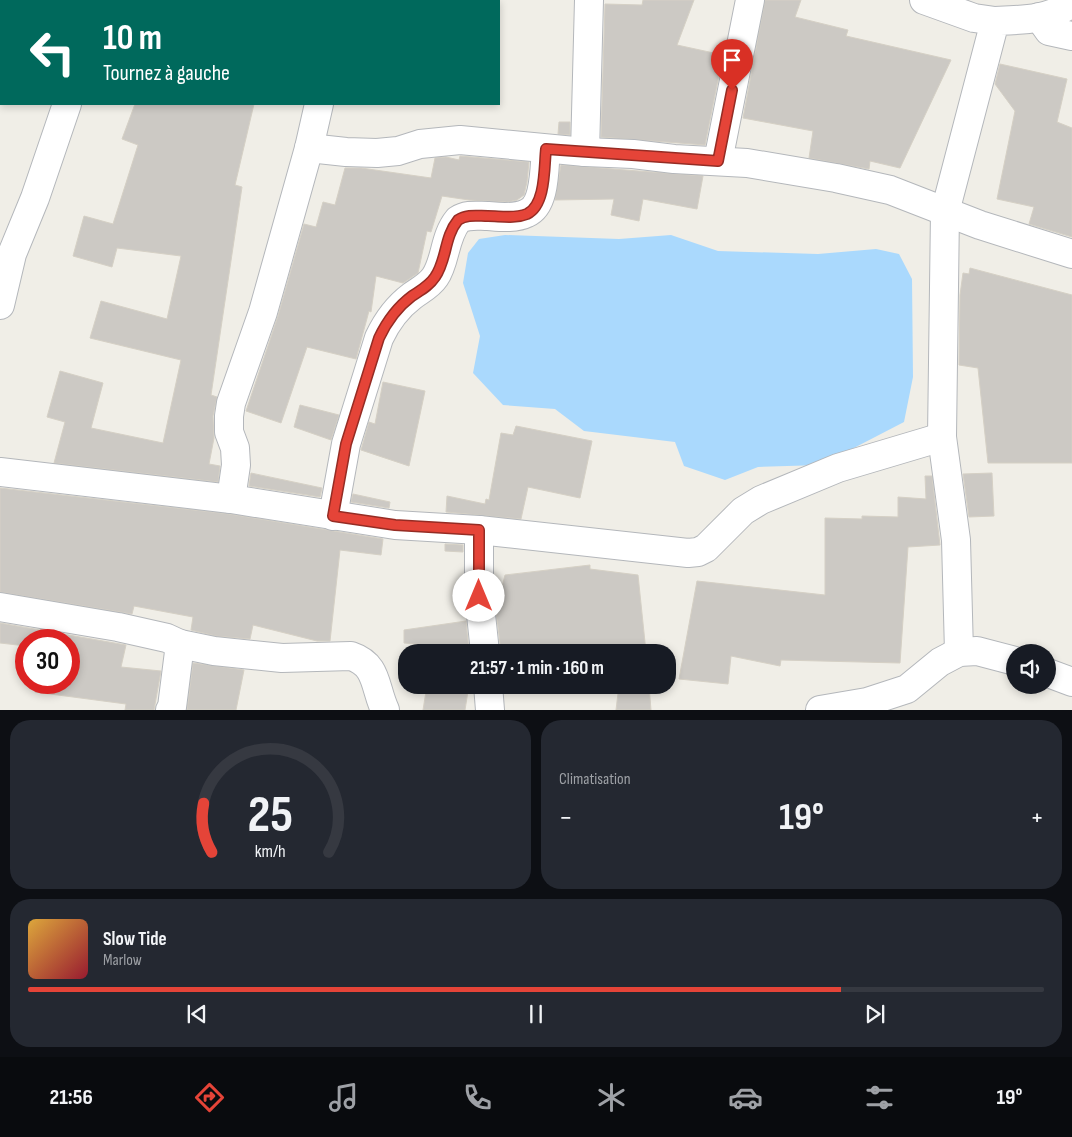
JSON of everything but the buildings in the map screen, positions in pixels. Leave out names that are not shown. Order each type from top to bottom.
[{"type":"street","points":[[585,152],[589,0]]},
{"type":"street","points":[[718,161],[750,0]]},
{"type":"street","points":[[924,0],[974,18],[995,21],[1038,17],[1056,12],[1072,2]]},
{"type":"street","points":[[1038,17],[1049,31],[1072,36]]},
{"type":"street","points":[[959,652],[956,540],[942,437],[945,212],[995,21]]},
{"type":"street","points":[[0,305],[12,254],[67,105]]},
{"type":"street","points":[[231,499],[236,465],[234,448],[229,432],[228,416],[264,312],[309,148],[319,105]]},
{"type":"street","points":[[309,148],[377,153],[398,151],[420,144],[460,140],[546,149],[774,166],[890,190],[980,225],[1072,254]]},
{"type":"street","points":[[333,516],[346,444],[379,338],[386,323],[397,308],[429,286],[437,276],[446,242],[458,220],[469,215],[517,216],[528,213],[537,206],[541,195],[546,149]]},
{"type":"street","points":[[0,472],[231,499],[395,525],[479,530],[688,553],[698,552],[706,548],[743,511],[762,500],[838,468],[942,437]]},
{"type":"street","points":[[479,530],[479,596],[484,644]]},
{"type":"street","points":[[0,607],[118,627],[214,651],[282,658],[351,656],[362,660],[371,668],[385,710]]},
{"type":"street","points":[[170,710],[172,707],[180,644]]},
{"type":"street","points":[[820,710],[867,702],[907,689],[940,662],[959,652],[977,651],[1006,659]]},
{"type":"street","points":[[1056,676],[1072,682]]},
{"type":"street","points":[[489,694],[490,710]]},
{"type":"water","points":[[505,235],[619,239],[671,235],[718,251],[818,254],[876,249],[899,254],[912,279],[913,377],[904,422],[821,465],[758,467],[725,480],[684,466],[675,442],[584,431],[555,409],[503,405],[473,373],[480,336],[463,283],[468,253],[479,239]]},
{"type":"route","points":[[479,596],[479,530],[395,525],[333,516],[346,444],[379,338],[386,323],[397,308],[413,295],[429,286],[437,276],[446,242],[454,224],[458,220],[469,215],[517,216],[528,213],[537,206],[541,195],[546,149],[718,161],[732,90]]}]
